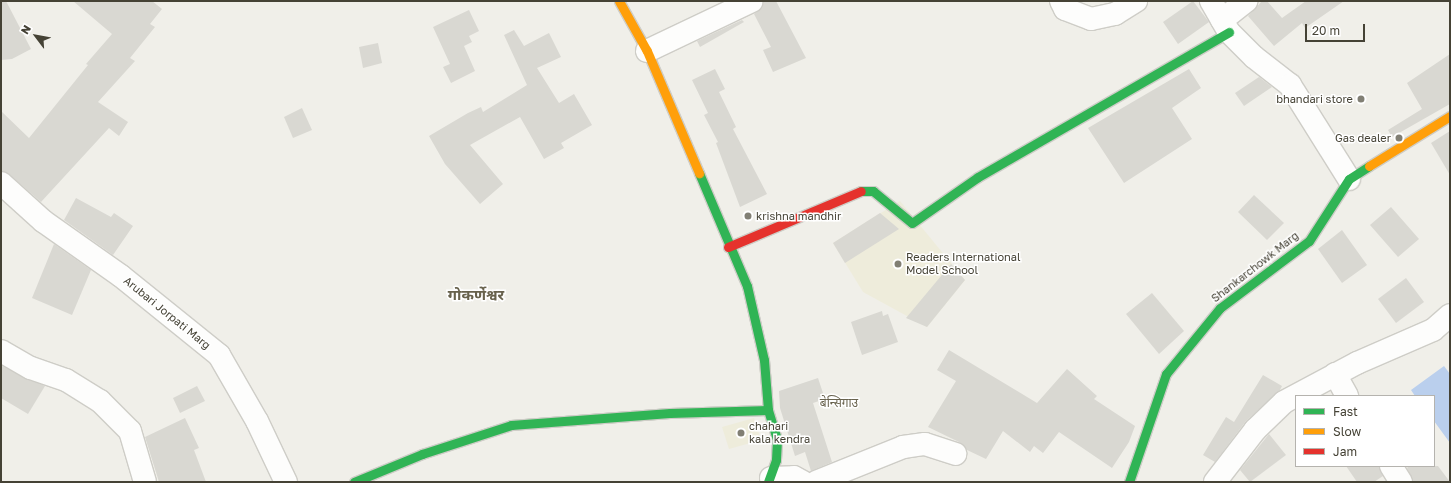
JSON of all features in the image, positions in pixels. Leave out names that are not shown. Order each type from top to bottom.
[{"type":"street","points":[[619,1],[647,51],[728,246],[747,286],[764,360],[768,410],[777,440],[769,480],[794,477],[803,482]]},
{"type":"street","points":[[647,51],[752,1]]},
{"type":"street","points":[[1061,1],[1065,9],[1091,19],[1115,14],[1136,1]]},
{"type":"street","points":[[1211,1],[1225,26],[1254,57],[1290,85],[1349,179]]},
{"type":"street","points":[[728,246],[858,191],[873,191],[912,223],[978,177],[1225,26],[1246,1]]},
{"type":"street","name":"Shankarchowk Marg","points":[[1129,482],[1166,374],[1220,308],[1309,241],[1349,179],[1450,116]]},
{"type":"street","name":"Arubari Jorpati Marg","points":[[1,183],[43,221],[121,276],[219,355],[257,421],[286,482]]},
{"type":"street","points":[[1297,395],[1335,374],[1432,330],[1449,317]]},
{"type":"street","points":[[1,351],[31,368],[66,380],[100,401],[130,432],[144,482]]},
{"type":"street","points":[[1335,374],[1346,395]]},
{"type":"street","points":[[1215,482],[1255,430],[1284,402],[1295,396]]},
{"type":"street","points":[[354,482],[422,454],[511,425],[670,413],[768,410]]},
{"type":"street","points":[[816,482],[903,447],[925,444],[955,454]]},
{"type":"street","points":[[1392,467],[1401,482]]},
{"type":"shaded area","name":"Readers International Model School","points":[[900,201],[965,280],[927,327],[863,292],[833,243]]},
{"type":"shaded area","name":"chahari kala kendra","points":[[754,418],[761,440],[729,449],[722,427]]},
{"type":"water","points":[[1444,366],[1450,374],[1450,443],[1435,422],[1435,395],[1414,395],[1411,390]]},
{"type":"building","points":[[1,1],[6,1],[31,49],[12,59],[1,60]]},
{"type":"building","points":[[73,1],[152,1],[162,9],[150,24],[155,27],[130,58],[135,61],[98,102],[128,122],[119,136],[109,128],[41,202],[9,174],[1,171],[1,111],[29,138],[88,65],[86,64],[112,34]]},
{"type":"building","points":[[764,1],[776,1],[806,58],[773,72],[763,50],[771,47],[754,14],[762,8]]},
{"type":"building","points":[[1193,1],[1209,22],[1178,44],[1163,22]]},
{"type":"building","points":[[1262,1],[1267,1],[1282,18],[1306,1],[1344,1],[1305,28],[1302,23],[1274,46],[1248,16]]},
{"type":"building","points":[[469,10],[479,31],[469,36],[472,42],[464,46],[475,71],[451,83],[443,67],[450,64],[433,27]]},
{"type":"building","points":[[742,20],[744,22],[700,47],[697,41]]},
{"type":"building","points":[[514,30],[524,46],[549,33],[561,57],[537,68],[559,103],[574,94],[592,125],[561,143],[564,148],[544,159],[520,117],[470,145],[503,184],[480,204],[445,164],[429,136],[481,107],[483,112],[527,85],[504,35]]},
{"type":"building","points":[[378,43],[382,63],[363,68],[359,47]]},
{"type":"building","points":[[1450,54],[1450,104],[1392,137],[1388,130],[1422,109],[1407,83]]},
{"type":"building","points":[[715,69],[725,89],[719,92],[736,127],[733,129],[767,194],[740,207],[716,143],[718,142],[704,115],[708,113],[692,80]]},
{"type":"building","points":[[1189,69],[1201,88],[1172,108],[1192,139],[1124,183],[1088,128]]},
{"type":"building","points":[[1259,77],[1272,87],[1244,106],[1235,93]]},
{"type":"building","points":[[302,108],[312,130],[293,138],[284,117]]},
{"type":"building","points":[[1450,131],[1450,175],[1431,143]]},
{"type":"building","points":[[1254,195],[1284,223],[1267,240],[1238,212]]},
{"type":"building","points":[[76,198],[111,217],[114,213],[133,226],[113,255],[64,220]]},
{"type":"building","points":[[1391,207],[1419,239],[1398,257],[1370,225]]},
{"type":"building","points":[[880,213],[899,229],[845,263],[833,243]]},
{"type":"building","points":[[1342,230],[1367,265],[1342,283],[1318,249]]},
{"type":"building","points":[[54,244],[91,270],[72,315],[32,298]]},
{"type":"building","points":[[951,264],[965,280],[927,327],[906,318]]},
{"type":"building","points":[[1406,278],[1424,302],[1396,323],[1378,299]]},
{"type":"building","points":[[1152,293],[1184,331],[1159,354],[1126,314]]},
{"type":"building","points":[[882,311],[883,316],[888,314],[898,342],[862,355],[851,322]]},
{"type":"building","points":[[949,350],[1037,403],[1067,369],[1097,396],[1094,399],[1135,426],[1129,442],[1112,468],[1059,432],[1043,453],[1034,446],[1030,452],[1003,431],[986,459],[967,450],[959,442],[928,427],[956,381],[937,370]]},
{"type":"building","points":[[2,366],[45,386],[28,414],[1,398]]},
{"type":"building","points":[[1263,375],[1282,386],[1280,390],[1246,421],[1215,462],[1203,455],[1226,417],[1234,422]]},
{"type":"building","points":[[818,378],[825,399],[813,403],[832,462],[811,471],[805,452],[795,456],[780,408],[779,391]]},
{"type":"building","points":[[197,386],[205,401],[180,413],[173,398]]},
{"type":"building","points":[[185,418],[199,448],[194,450],[206,482],[159,482],[145,437]]},
{"type":"building","points":[[1269,434],[1286,455],[1250,482],[1240,470]]},
{"type":"building","points":[[1438,466],[1450,482],[1413,482],[1407,468]]},
{"type":"building","points":[[1347,467],[1379,467],[1383,476],[1374,482],[1357,482]]},
{"type":"traffic: fast","points":[[861,191],[873,191],[912,223],[978,177],[1229,32]]},
{"type":"traffic: fast","points":[[1129,482],[1166,374],[1220,308],[1309,241],[1349,179],[1369,166]]},
{"type":"traffic: fast","points":[[699,173],[747,286],[764,360],[768,410],[777,440],[776,460],[768,482]]},
{"type":"traffic: fast","points":[[354,482],[422,454],[511,425],[670,413],[768,410]]},
{"type":"traffic: slow","points":[[619,1],[647,51],[699,173]]},
{"type":"traffic: slow","points":[[1369,166],[1450,116]]},
{"type":"traffic: jam","points":[[728,247],[861,191]]},
{"type":"place","name":"bhandari store","points":[[1361,99]]},
{"type":"place","name":"Gas dealer","points":[[1399,138]]},
{"type":"place","name":"krishna mandhir","points":[[748,216]]},
{"type":"place","name":"Readers International Model School","points":[[898,264]]},
{"type":"place","name":"chahari kala kendra","points":[[741,433]]},
{"type":"district","name":"गोकर्णेश्वर","points":[[476,295]]},
{"type":"district","name":"बेन्सिगाउ","points":[[839,403]]}]
